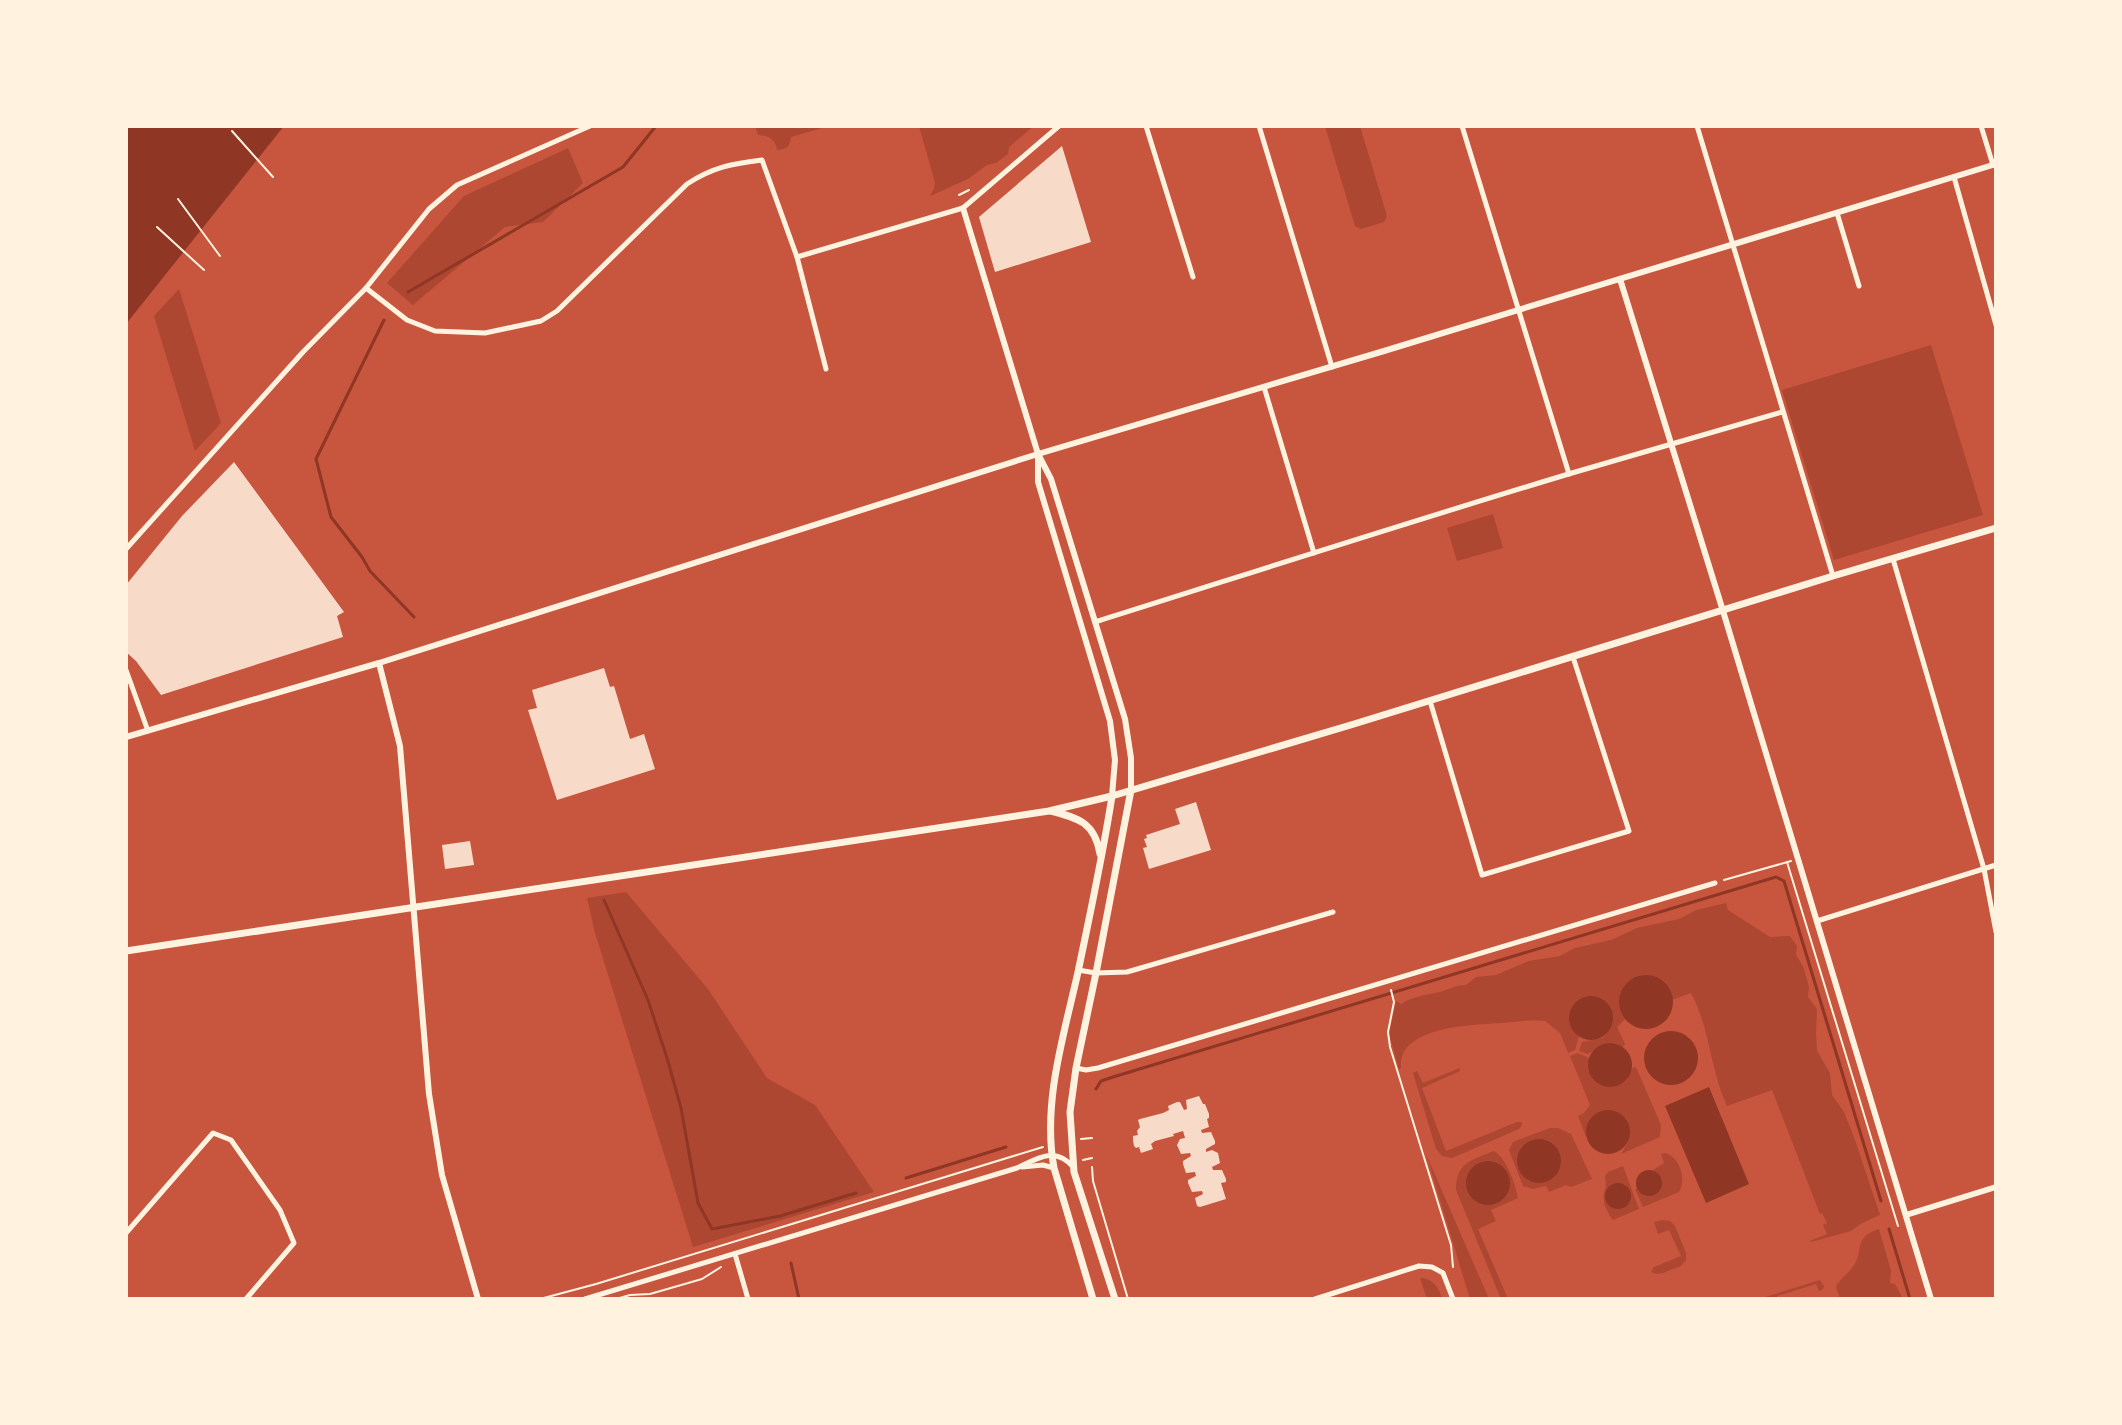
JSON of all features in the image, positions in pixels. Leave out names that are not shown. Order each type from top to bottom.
[{"type":"main road","points":[[126,951],[1049,811],[1112,796],[1996,528]]},
{"type":"main road","points":[[1115,1299],[1073,1165],[1070,1112],[1131,790]]},
{"type":"main road","points":[[1093,1299],[1054,1168],[1052,1109],[1059,1057],[1112,796]]},
{"type":"main road","points":[[1049,811],[1073,817],[1086,825],[1098,839],[1101,862]]},
{"type":"street","points":[[126,549],[303,352],[366,288],[429,209],[457,185],[590,126]]},
{"type":"street","points":[[797,257],[963,208],[1059,126]]},
{"type":"street","points":[[1146,126],[1193,277]]},
{"type":"street","points":[[1259,126],[1332,367]]},
{"type":"street","points":[[1462,126],[1569,474]]},
{"type":"street","points":[[1697,126],[1833,576]]},
{"type":"street","points":[[126,737],[379,663],[1038,454],[1994,164],[1981,126]]},
{"type":"street","points":[[366,288],[407,320],[435,331],[485,333],[541,321],[557,311],[687,184],[725,164],[762,160],[797,257],[826,369]]},
{"type":"street","points":[[1954,177],[1996,325]]},
{"type":"street","points":[[963,208],[1038,454],[1051,479],[1125,719],[1131,758],[1131,790]]},
{"type":"street","points":[[1837,213],[1859,286]]},
{"type":"street","points":[[1620,279],[1931,1299]]},
{"type":"street","points":[[1264,387],[1314,553]]},
{"type":"street","points":[[1095,622],[1569,474],[1782,412]]},
{"type":"street","points":[[1038,454],[1038,482],[1110,721],[1115,760],[1112,796]]},
{"type":"street","points":[[1893,559],[1984,869],[1996,932]]},
{"type":"street","points":[[1430,700],[1482,875],[1629,831],[1573,657]]},
{"type":"street","points":[[379,663],[400,746],[429,1094],[442,1175],[478,1299]]},
{"type":"street","points":[[126,670],[148,731]]},
{"type":"street","points":[[1817,921],[1996,865]]},
{"type":"street","points":[[1076,1068],[1098,1068],[1715,883]]},
{"type":"street","points":[[1078,970],[1127,972],[1333,912]]},
{"type":"street","points":[[126,1233],[213,1133],[231,1140],[280,1210],[294,1243],[246,1299]]},
{"type":"street","points":[[1017,1168],[1051,1150],[1073,1165]]},
{"type":"street","points":[[585,1299],[1017,1168],[1043,1165],[1054,1168]]},
{"type":"street","points":[[1906,1215],[1996,1187]]},
{"type":"street","points":[[735,1254],[748,1299]]},
{"type":"street","points":[[1315,1299],[1419,1266],[1432,1267],[1443,1273],[1453,1299]]},
{"type":"path","points":[[232,131],[273,177]]},
{"type":"path","points":[[178,199],[220,256]]},
{"type":"path","points":[[157,227],[204,270]]},
{"type":"path","points":[[1715,883],[1787,862],[1898,1226]]},
{"type":"path","points":[[1391,988],[1394,1005],[1388,1032],[1390,1047],[1451,1245],[1453,1267]]},
{"type":"path","points":[[1071,1142],[1092,1138]]},
{"type":"path","points":[[540,1299],[851,1204],[1051,1150]]},
{"type":"path","points":[[1073,1165],[1092,1158]]},
{"type":"path","points":[[1092,1167],[1093,1181],[1128,1299]]},
{"type":"path","points":[[616,1299],[650,1294],[702,1279],[719,1268],[737,1262]]},
{"type":"shaded area","points":[[126,126],[284,126],[126,324]]},
{"type":"shaded area","points":[[755,126],[829,126],[791,137],[787,147],[777,150],[771,139],[758,135]]},
{"type":"shaded area","points":[[919,126],[1034,126],[996,163],[930,196],[935,183]]},
{"type":"shaded area","points":[[1325,126],[1360,126],[1387,216],[1384,222],[1361,229],[1355,226]]},
{"type":"shaded area","points":[[568,148],[583,183],[543,222],[505,227],[413,305],[387,283],[464,196]]},
{"type":"shaded area","points":[[179,289],[221,423],[195,451],[154,316]]},
{"type":"shaded area","points":[[1931,345],[1983,515],[1834,560],[1782,390]]},
{"type":"shaded area","points":[[1493,514],[1503,548],[1457,561],[1447,528]]},
{"type":"shaded area","points":[[626,892],[708,989],[767,1078],[815,1105],[874,1192],[693,1247],[595,933],[587,898]]},
{"type":"shaded area","points":[[1726,903],[1728,910],[1770,937],[1790,936],[1797,946],[1796,955],[1809,987],[1808,997],[1817,1009],[1817,1051],[1830,1073],[1832,1095],[1844,1112],[1880,1215],[1851,1231],[1810,1241],[1827,1234],[1823,1225],[1827,1223],[1820,1214],[1772,1090],[1727,1106],[1691,993],[1672,1000],[1672,994],[1621,1013],[1625,1019],[1617,1027],[1625,1044],[1623,1047],[1609,1043],[1588,1054],[1579,1051],[1582,1042],[1607,1034],[1573,1004],[1570,1021],[1579,1036],[1575,1050],[1568,1053],[1560,1033],[1545,1021],[1473,1025],[1439,1030],[1424,1036],[1403,1054],[1399,1069],[1389,1034],[1396,1001],[1401,1004],[1415,997],[1466,985],[1476,977],[1496,975],[1529,961],[1560,956],[1637,928],[1679,919],[1696,910]]},
{"type":"shaded area","points":[[1646,975],[1665,983],[1673,1002],[1665,1021],[1646,1029],[1627,1021],[1619,1002],[1627,983]]},
{"type":"shaded area","points":[[1591,996],[1607,1002],[1613,1018],[1607,1034],[1591,1040],[1575,1034],[1569,1018],[1575,1002]]},
{"type":"shaded area","points":[[1671,1031],[1690,1039],[1698,1058],[1690,1077],[1671,1085],[1652,1077],[1644,1058],[1652,1039]]},
{"type":"shaded area","points":[[1610,1043],[1626,1049],[1632,1065],[1626,1081],[1610,1087],[1594,1081],[1588,1065],[1594,1049]]},
{"type":"shaded area","points":[[1578,1053],[1589,1058],[1588,1066],[1594,1080],[1613,1087],[1626,1081],[1632,1068],[1636,1067],[1661,1125],[1660,1137],[1621,1154],[1628,1142],[1587,1125],[1586,1137],[1578,1116],[1590,1105],[1570,1056]]},
{"type":"shaded area","points":[[1460,1068],[1460,1071],[1422,1088],[1446,1151],[1517,1122],[1522,1122],[1522,1125],[1452,1158],[1442,1156],[1436,1149],[1413,1073],[1417,1071],[1423,1083]]},
{"type":"shaded area","points":[[1709,1087],[1749,1184],[1706,1203],[1665,1106]]},
{"type":"shaded area","points":[[1608,1110],[1624,1116],[1630,1132],[1624,1148],[1608,1154],[1592,1148],[1586,1132],[1592,1116]]},
{"type":"shaded area","points":[[1550,1128],[1571,1134],[1592,1179],[1549,1192],[1546,1186],[1533,1189],[1523,1186],[1509,1150],[1513,1142]],"holes":[[[1561,1157],[1551,1179],[1541,1182],[1528,1180]]]},
{"type":"shaded area","points":[[1539,1139],[1555,1145],[1561,1161],[1555,1177],[1539,1183],[1523,1177],[1517,1161],[1523,1145]]},
{"type":"shaded area","points":[[1494,1151],[1507,1165],[1518,1198],[1491,1210],[1496,1221],[1478,1229],[1508,1299],[1501,1299],[1456,1190],[1462,1168]]},
{"type":"shaded area","points":[[1666,1153],[1678,1164],[1682,1176],[1679,1192],[1643,1207],[1635,1189],[1648,1196],[1659,1191],[1662,1179],[1653,1170],[1664,1163],[1661,1154]]},
{"type":"shaded area","points":[[1426,1154],[1489,1299],[1470,1299]]},
{"type":"shaded area","points":[[1488,1161],[1504,1167],[1510,1183],[1504,1199],[1488,1205],[1472,1199],[1466,1183],[1472,1167]]},
{"type":"shaded area","points":[[1623,1166],[1639,1209],[1613,1220],[1604,1199],[1608,1172]],"holes":[[[1618,1183],[1626,1185],[1612,1207],[1607,1201],[1606,1192]]]},
{"type":"shaded area","points":[[1649,1170],[1658,1174],[1662,1183],[1658,1192],[1649,1196],[1640,1192],[1636,1183],[1640,1174]]},
{"type":"shaded area","points":[[1618,1183],[1627,1187],[1631,1196],[1627,1205],[1618,1209],[1609,1205],[1605,1196],[1609,1187]]},
{"type":"shaded area","points":[[1670,1221],[1675,1226],[1686,1260],[1681,1266],[1656,1274],[1651,1272],[1654,1267],[1681,1256],[1669,1230],[1658,1234],[1654,1222]]},
{"type":"shaded area","points":[[1879,1229],[1891,1271],[1890,1283],[1895,1284],[1903,1299],[1840,1299],[1836,1286],[1857,1260],[1862,1240]]},
{"type":"shaded area","points":[[1420,1278],[1435,1284],[1442,1299],[1427,1299]]},
{"type":"shaded area","points":[[1820,1280],[1824,1286],[1819,1291],[1816,1284],[1777,1296],[1777,1299],[1759,1299]]},
{"type":"building","points":[[1062,146],[1091,242],[995,272],[979,217]]},
{"type":"building","points":[[234,462],[344,612],[337,616],[343,637],[161,695],[126,652],[126,585],[182,516]]},
{"type":"building","points":[[604,668],[610,687],[614,686],[630,739],[644,734],[655,769],[557,800],[528,710],[537,708],[532,690]]},
{"type":"building","points":[[1196,802],[1211,850],[1149,869],[1143,848],[1147,847],[1146,835],[1180,824],[1175,809]]},
{"type":"building","points":[[470,841],[474,865],[445,869],[442,845]]},
{"type":"building","points":[[1199,1096],[1209,1114],[1209,1127],[1201,1130],[1202,1133],[1211,1132],[1215,1141],[1206,1152],[1212,1150],[1218,1153],[1220,1163],[1212,1167],[1213,1170],[1222,1170],[1226,1179],[1221,1183],[1226,1199],[1200,1207],[1195,1198],[1203,1194],[1202,1191],[1192,1192],[1188,1183],[1196,1176],[1195,1172],[1186,1173],[1183,1164],[1191,1156],[1190,1153],[1181,1154],[1177,1145],[1180,1139],[1185,1138],[1183,1131],[1155,1141],[1151,1144],[1153,1149],[1141,1153],[1133,1140],[1140,1127],[1138,1120],[1163,1113],[1169,1110],[1168,1106],[1177,1102],[1184,1110],[1187,1109],[1186,1100]]},
{"type":"waterway","points":[[408,292],[623,167],[656,126]]},
{"type":"waterway","points":[[384,320],[316,459],[331,517],[370,571],[414,617]]},
{"type":"waterway","points":[[1096,1089],[1101,1081],[1113,1077],[1776,877],[1784,881],[1881,1201]]},
{"type":"waterway","points":[[604,900],[648,1000],[681,1108],[698,1203],[712,1229],[780,1216],[856,1193]]},
{"type":"waterway","points":[[906,1178],[1006,1147]]},
{"type":"waterway","points":[[1889,1229],[1910,1299]]},
{"type":"waterway","points":[[791,1263],[799,1299]]}]
